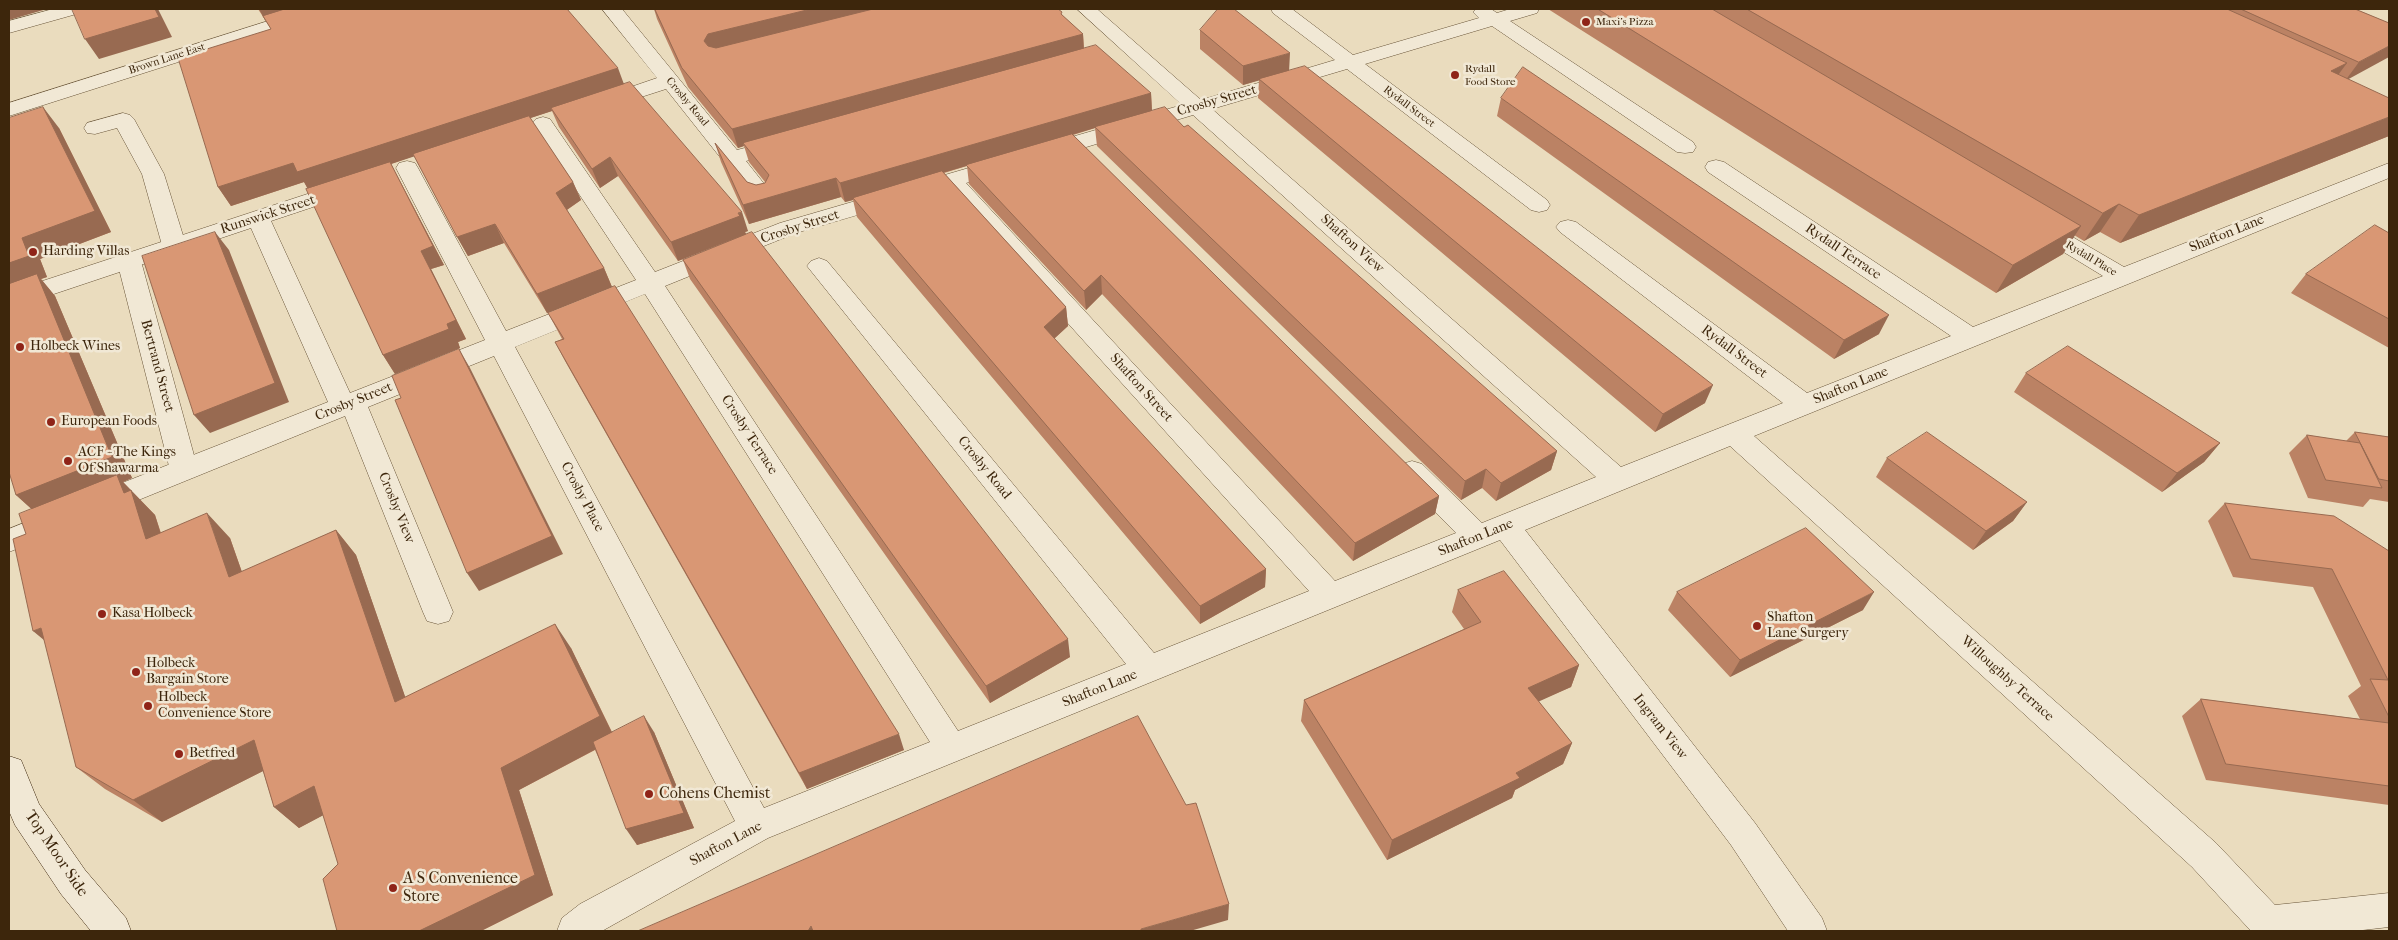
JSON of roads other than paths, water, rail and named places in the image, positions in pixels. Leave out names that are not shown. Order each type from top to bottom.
[{"type":"street","points":[[9,27],[73,9]]},
{"type":"street","name":"Brown Lane East","points":[[9,110],[325,9]]},
{"type":"street","name":"Crosby Road","points":[[612,9],[762,195]]},
{"type":"street","name":"Shafton View","points":[[1086,9],[1119,49],[1198,107],[1618,481]]},
{"type":"street","name":"Rydall Street","points":[[1280,9],[1540,205]]},
{"type":"street","name":"Crosby Street","points":[[9,540],[788,228],[1349,62],[1486,14],[1530,9]]},
{"type":"street","points":[[1486,14],[1685,146]]},
{"type":"street","name":"Crosby Terrace","points":[[669,81],[552,120],[651,284],[952,748]]},
{"type":"street","points":[[96,128],[123,119],[153,174],[174,245]]},
{"type":"street","points":[[733,158],[799,139]]},
{"type":"street","points":[[1078,142],[1099,163]]},
{"type":"street","name":"Rydall Terrace","points":[[1716,167],[1971,338]]},
{"type":"street","name":"Shafton Lane","points":[[576,931],[593,916],[756,827],[1492,532],[2121,276],[2389,170]]},
{"type":"street","name":"Runswick Street","points":[[9,301],[397,171]]},
{"type":"street","name":"Crosby Place","points":[[397,171],[501,343],[756,827]]},
{"type":"street","name":"Shafton Street","points":[[952,180],[1331,596]]},
{"type":"street","name":"Rydall Place","points":[[2016,213],[2121,276]]},
{"type":"street","name":"Crosby View","points":[[258,218],[348,405],[438,612]]},
{"type":"street","name":"Rydall Street","points":[[1568,227],[1804,405]]},
{"type":"street","name":"Bertrand Street","points":[[130,261],[184,470]]},
{"type":"street","name":"Crosby Road","points":[[819,266],[1148,669]]},
{"type":"street","name":"Willoughby Terrace","points":[[1733,434],[2204,855],[2272,927]]},
{"type":"street","name":"Ingram View","points":[[1394,454],[1492,532],[1743,834],[1809,931]]},
{"type":"street","name":"Top Moor Side","points":[[9,771],[27,814],[73,882],[113,931]]},
{"type":"street","points":[[2272,927],[2389,910]]},
{"type":"place","name":"Maxi's Pizza","points":[[1586,22]]},
{"type":"place","name":"Rydall Food Store","points":[[1455,75]]},
{"type":"place","name":"Harding Villas","points":[[33,252]]},
{"type":"place","name":"Holbeck Wines","points":[[20,347]]},
{"type":"place","name":"European Foods","points":[[51,422]]},
{"type":"place","name":"ACF - The Kings Of Shawarma","points":[[68,461]]},
{"type":"place","name":"Kasa Holbeck","points":[[102,614]]},
{"type":"place","name":"Shafton Lane Surgery","points":[[1757,626]]},
{"type":"place","name":"Holbeck Bargain Store","points":[[136,672]]},
{"type":"place","name":"Holbeck Convenience Store","points":[[148,706]]},
{"type":"place","name":"Betfred","points":[[179,754]]},
{"type":"place","name":"Cohens Chemist","points":[[649,794]]},
{"type":"place","name":"A S Convenience Store","points":[[393,888]]}]
